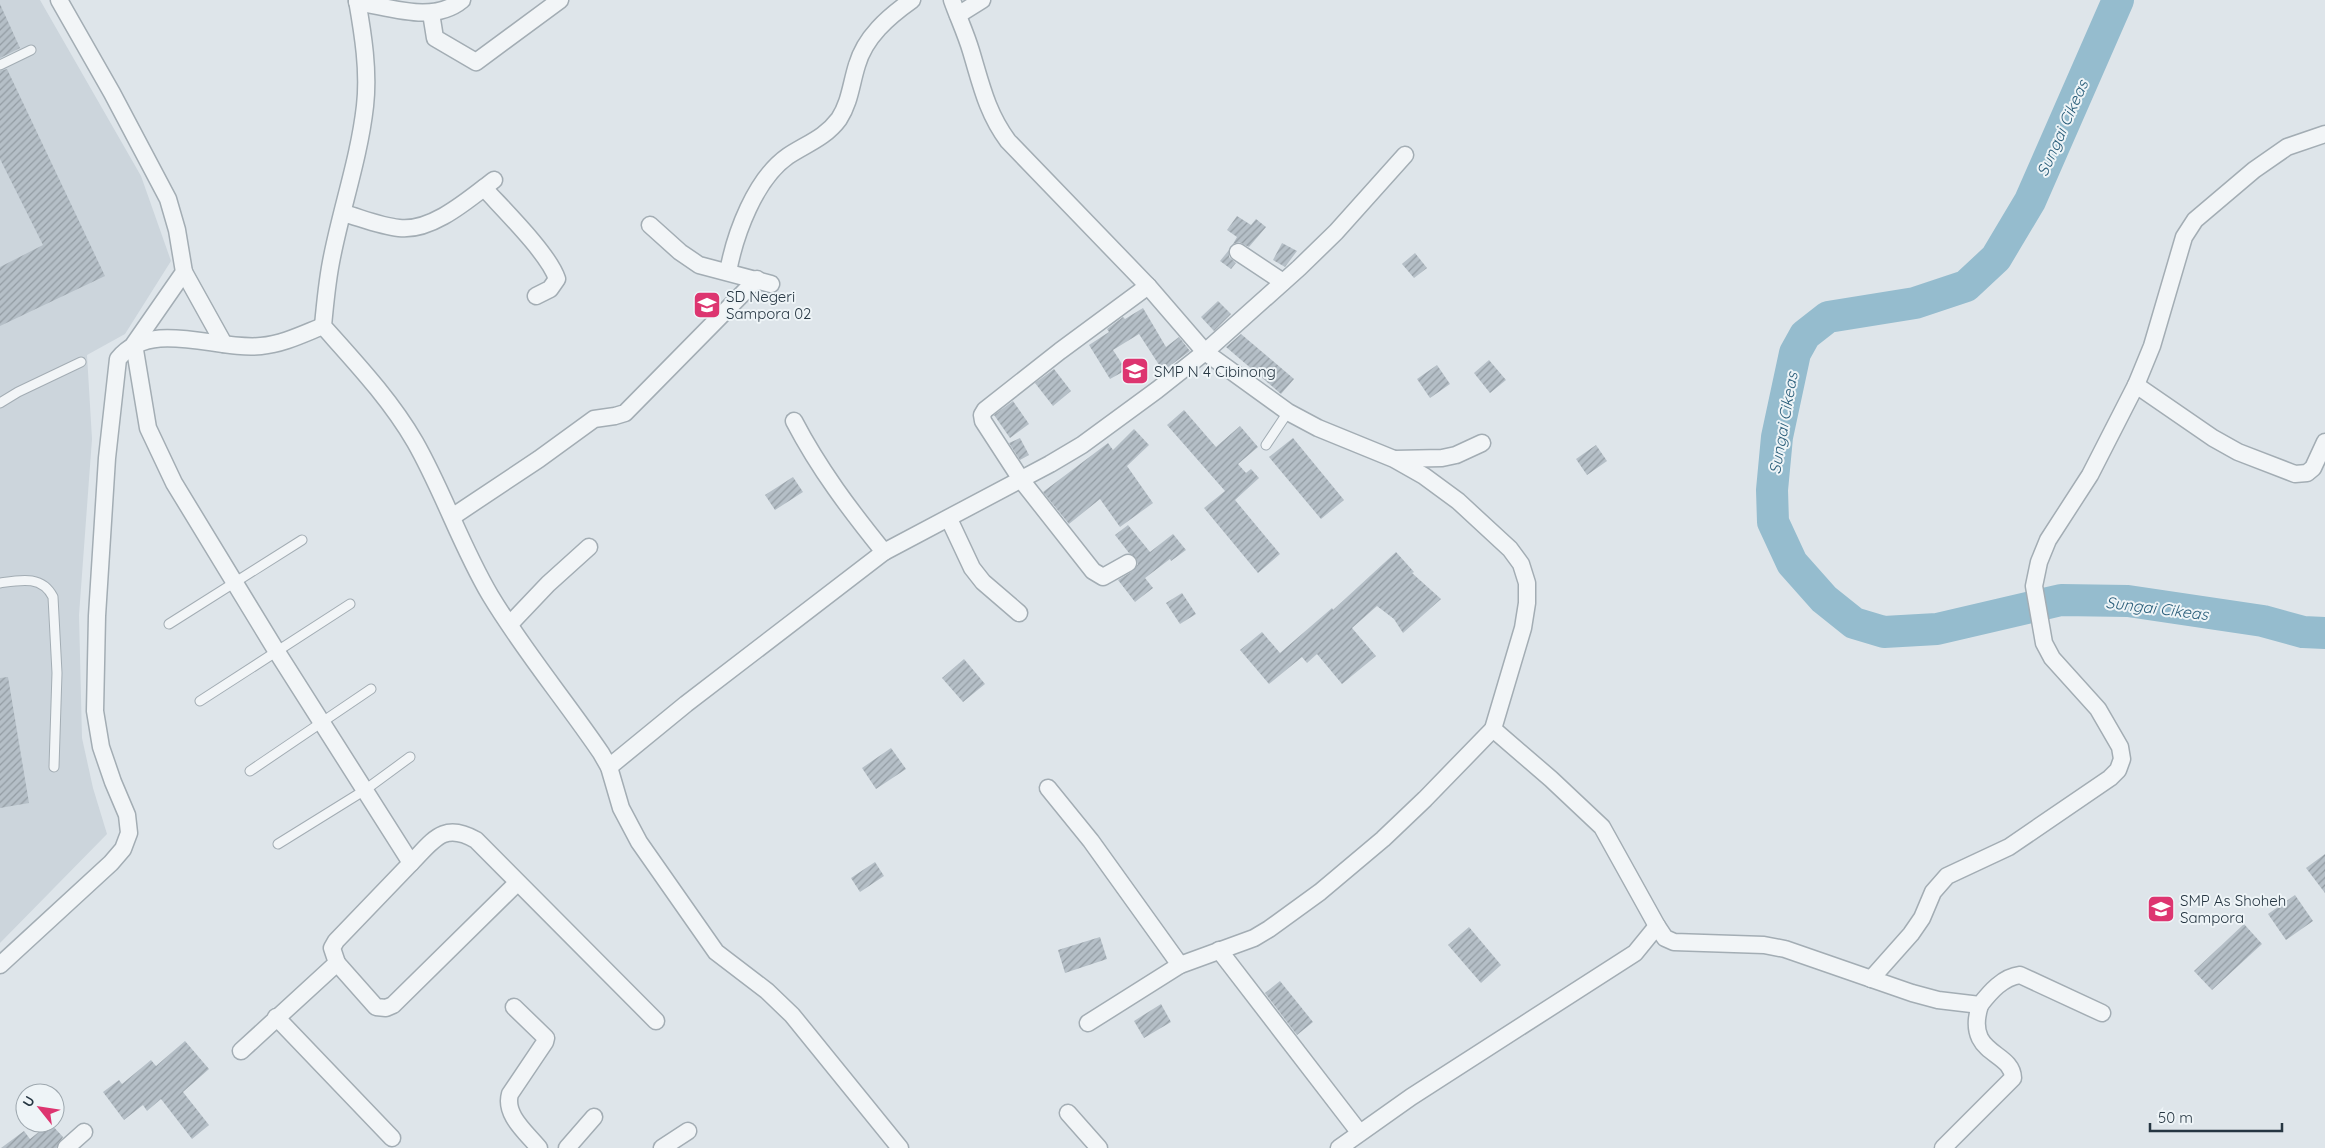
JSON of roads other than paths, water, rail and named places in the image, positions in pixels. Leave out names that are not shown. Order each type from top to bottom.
[{"type":"street","points":[[59,0],[112,93],[168,199],[177,230],[184,272],[224,344]]},
{"type":"street","points":[[462,0],[450,8],[431,13],[357,1],[366,69],[366,104],[361,136],[331,261],[323,326],[375,386],[414,440],[474,567],[510,624],[610,766],[621,808],[639,842],[716,952],[767,991],[792,1015],[900,1148]]},
{"type":"street","points":[[431,13],[435,38],[476,62],[560,0]]},
{"type":"street","points":[[728,272],[732,250],[745,215],[763,182],[775,167],[788,156],[812,144],[828,132],[840,118],[850,98],[857,65],[863,48],[874,32],[912,0]]},
{"type":"street","points":[[982,0],[955,8],[970,48],[987,107],[995,124],[1008,141],[1148,286],[1204,352],[1288,412],[1318,428],[1394,459],[1424,476],[1458,501],[1510,549],[1521,564],[1527,583],[1527,603],[1523,628],[1493,729],[1383,839],[1320,892],[1254,938],[1180,965],[1088,1023]]},
{"type":"street","points":[[1870,979],[1914,930],[1933,892],[1947,876],[1986,860],[2009,847],[2110,778],[2118,770],[2122,759],[2120,747],[2098,709],[2052,658],[2044,643],[2034,586],[2038,562],[2048,540],[2090,474],[2136,385],[2152,346],[2184,237],[2195,220],[2254,170],[2287,147],[2325,134]]},
{"type":"street","points":[[610,766],[686,704],[884,552],[1022,481],[1082,445],[1115,421],[1204,352],[1283,282],[1336,232],[1405,156]]},
{"type":"street","points":[[343,213],[400,228],[418,227],[435,222],[489,184],[555,272],[557,279],[555,284],[536,296]]},
{"type":"street","points":[[452,517],[540,459],[594,419],[625,412],[764,282],[704,267],[689,260],[650,226]]},
{"type":"street","points":[[1238,252],[1283,282]]},
{"type":"street","points":[[0,965],[111,862],[123,849],[129,833],[127,815],[100,747],[95,710],[99,586],[108,458],[118,359],[124,351],[134,344],[184,272]]},
{"type":"street","points":[[1128,563],[1109,575],[1098,575],[1022,481],[983,421],[985,410],[1060,351],[1148,286]]},
{"type":"street","points":[[134,344],[159,339],[261,347],[280,343],[323,326]]},
{"type":"street","points":[[134,344],[148,428],[174,483],[277,652],[411,863]]},
{"type":"street","points":[[2136,385],[2213,438],[2238,452],[2295,474],[2306,473],[2313,468],[2325,442]]},
{"type":"street","points":[[794,421],[818,465],[884,552]]},
{"type":"street","points":[[1394,459],[1442,458],[1456,455],[1482,443]]},
{"type":"street","points":[[949,519],[972,568],[983,582],[1019,613]]},
{"type":"street","points":[[510,624],[548,584],[589,547]]},
{"type":"street","points":[[1493,729],[1552,779],[1602,827],[1665,938],[1674,942],[1764,945],[1784,948],[1870,979],[1938,1000],[1980,1005]]},
{"type":"street","points":[[1048,788],[1091,842],[1180,965]]},
{"type":"street","points":[[517,883],[393,1005],[386,1008],[376,1007],[337,963],[332,948],[336,940],[437,837],[450,831],[463,833],[476,840],[656,1021]]},
{"type":"street","points":[[1339,1148],[1360,1132],[1635,953],[1657,926]]},
{"type":"street","points":[[1219,950],[1360,1132]]},
{"type":"street","points":[[241,1051],[337,963]]},
{"type":"street","points":[[1943,1148],[2013,1078],[2010,1069],[1980,1040],[1976,1023],[1980,1005],[2000,984],[2007,979],[2020,975],[2102,1014]]},
{"type":"street","points":[[514,1007],[546,1038],[510,1094],[508,1101],[511,1114],[539,1148]]},
{"type":"street","points":[[276,1017],[392,1138]]},
{"type":"street","points":[[1068,1113],[1099,1148]]},
{"type":"street","points":[[567,1148],[594,1117]]},
{"type":"street","points":[[662,1148],[688,1131]]},
{"type":"street","points":[[66,1148],[84,1132]]},
{"type":"lane","points":[[0,66],[31,50]]},
{"type":"lane","points":[[0,403],[18,392],[81,362]]},
{"type":"lane","points":[[1266,445],[1288,412]]},
{"type":"lane","points":[[169,624],[302,540]]},
{"type":"lane","points":[[0,583],[33,580],[49,589],[53,597],[57,673],[54,767]]},
{"type":"lane","points":[[200,701],[350,604]]},
{"type":"lane","points":[[250,771],[371,689]]},
{"type":"lane","points":[[278,844],[364,790],[410,757]]},
{"type":"waterway","name":"Sungai Cikeas","points":[[2118,0],[2030,201],[1996,258],[1966,286],[1915,303],[1828,317],[1805,335],[1795,353],[1777,437],[1772,490],[1773,522],[1792,563],[1824,599],[1854,623],[1884,632],[1937,629],[2061,600],[2128,601],[2263,621],[2303,632],[2325,633]]},
{"type":"place","name":"SD Negeri Sampora 02","points":[[707,305]]},
{"type":"place","name":"SMP N 4 Cibinong","points":[[1135,371]]},
{"type":"place","name":"SMP As Shoheh Sampora","points":[[2161,909]]}]
